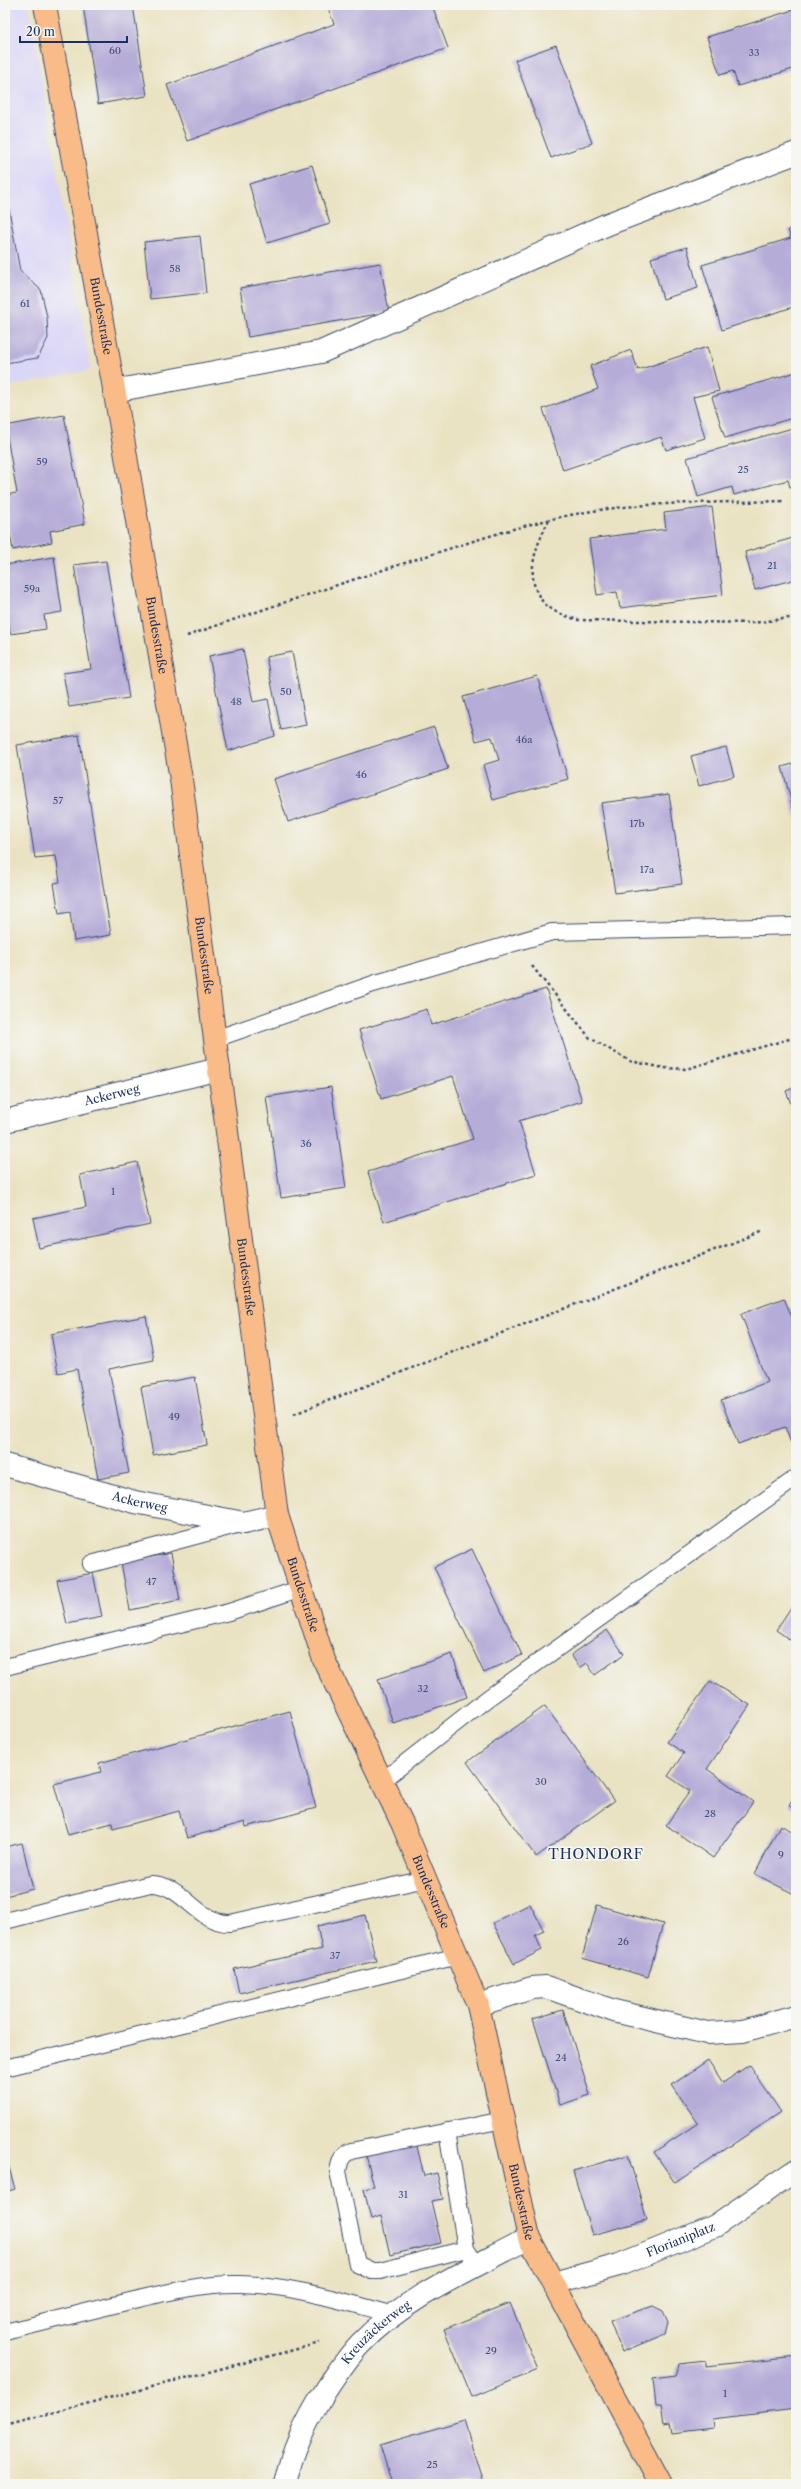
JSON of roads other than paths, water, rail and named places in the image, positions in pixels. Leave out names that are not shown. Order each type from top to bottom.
[{"type":"main road","name":"Bundesstraße","points":[[45,5],[182,779],[218,1069],[277,1515],[302,1588],[324,1660],[382,1781],[478,2005],[529,2238],[661,2484]]},
{"type":"street","points":[[114,391],[320,352],[608,224],[796,153]]},
{"type":"street","name":"Ackerweg","points":[[5,1121],[218,1069]]},
{"type":"street","name":"Ackerweg","points":[[5,1465],[136,1502],[244,1523],[277,1515]]},
{"type":"street","points":[[478,2005],[532,1988],[546,1987],[614,2011],[707,2033],[743,2032],[796,2016]]},
{"type":"street","name":"Florianiplatz","points":[[553,2283],[619,2264],[715,2226],[796,2170]]},
{"type":"street","name":"Kreuzäckerweg","points":[[285,2484],[297,2441],[306,2422],[347,2359],[364,2340],[414,2300],[471,2258],[529,2238]]},
{"type":"lane","points":[[215,1039],[373,984],[552,932],[796,926]]},
{"type":"lane","points":[[382,1781],[488,1698],[796,1478]]},
{"type":"lane","points":[[91,1564],[244,1523]]},
{"type":"lane","points":[[5,1667],[229,1612],[302,1588]]},
{"type":"lane","points":[[5,1921],[150,1884],[159,1884],[168,1887],[212,1921],[230,1923],[425,1879]]},
{"type":"lane","points":[[5,2068],[458,1956]]},
{"type":"lane","points":[[447,2131],[471,2258],[372,2272],[357,2264],[338,2171],[344,2154],[351,2151],[447,2131],[503,2120]]},
{"type":"lane","points":[[5,2332],[165,2293],[202,2286],[240,2284],[271,2287],[327,2297],[395,2315]]},
{"type":"district","name":"THONDORF","points":[[596,1854]]}]
